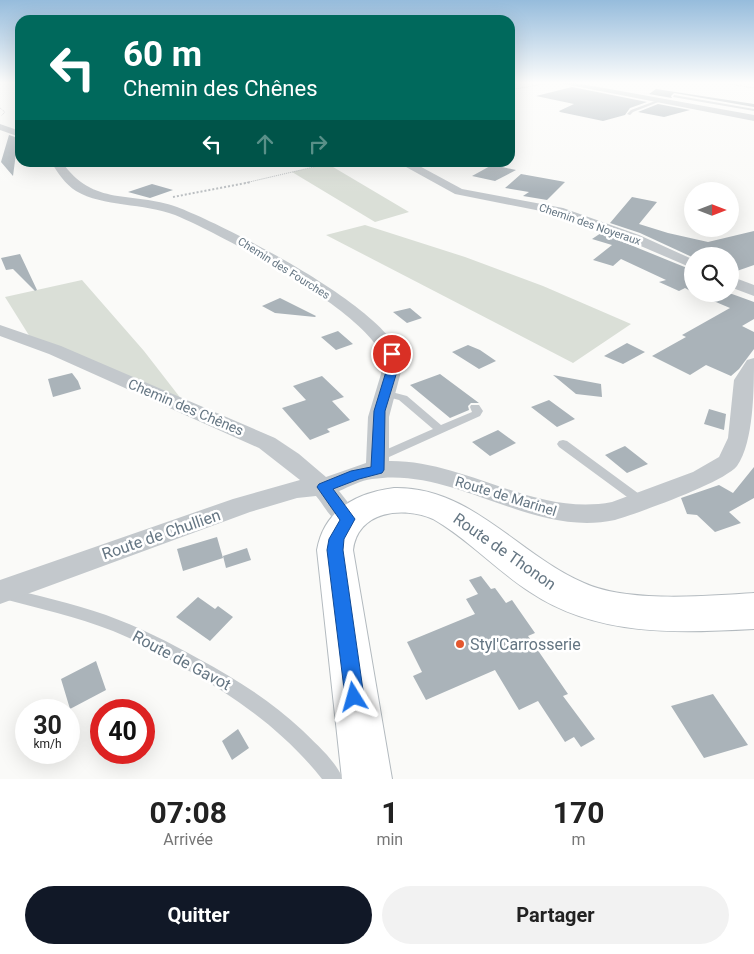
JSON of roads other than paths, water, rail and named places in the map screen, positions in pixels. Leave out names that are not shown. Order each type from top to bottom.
[{"type":"street","points":[[0,127],[15,132]]},
{"type":"street","name":"Chemin des Fourches","points":[[59,167],[69,183],[78,188],[110,199],[163,206],[189,216],[251,246],[287,268],[362,321],[385,344],[392,354],[394,365],[384,393],[378,425],[378,464]]},
{"type":"street","name":"Chemin des Noyeraux","points":[[413,167],[459,192],[558,211],[634,238],[684,260]]},
{"type":"street","points":[[739,285],[754,291]]},
{"type":"street","name":"Chemin des Chênes","points":[[0,330],[55,350],[254,436],[296,463],[324,487],[348,519]]},
{"type":"street","name":"Route de Marinel","points":[[324,487],[378,464],[428,473],[462,482],[539,508],[565,513],[600,514],[615,511],[701,478],[728,462],[739,438],[747,427],[744,380],[754,364]]},
{"type":"street","name":"Route de Chullien","points":[[0,592],[242,505],[297,489],[324,487]]},
{"type":"street","name":"Route de Thonon","points":[[348,519],[368,506],[406,500],[419,501],[444,509],[455,515],[535,575],[558,589],[582,600],[634,613],[683,615],[754,611]]},
{"type":"street","points":[[348,519],[336,539],[336,562],[367,779]]},
{"type":"lane","points":[[384,393],[403,398],[440,430]]},
{"type":"lane","points":[[378,464],[440,430],[476,414],[478,411],[475,407]]},
{"type":"lane","points":[[563,444],[642,502]]},
{"type":"lane","name":"Route de Gavot","points":[[0,592],[119,627],[156,644],[233,686],[277,718],[315,755],[334,779]]},
{"type":"place","name":"Styl'Carrosserie","points":[[460,644]]}]
